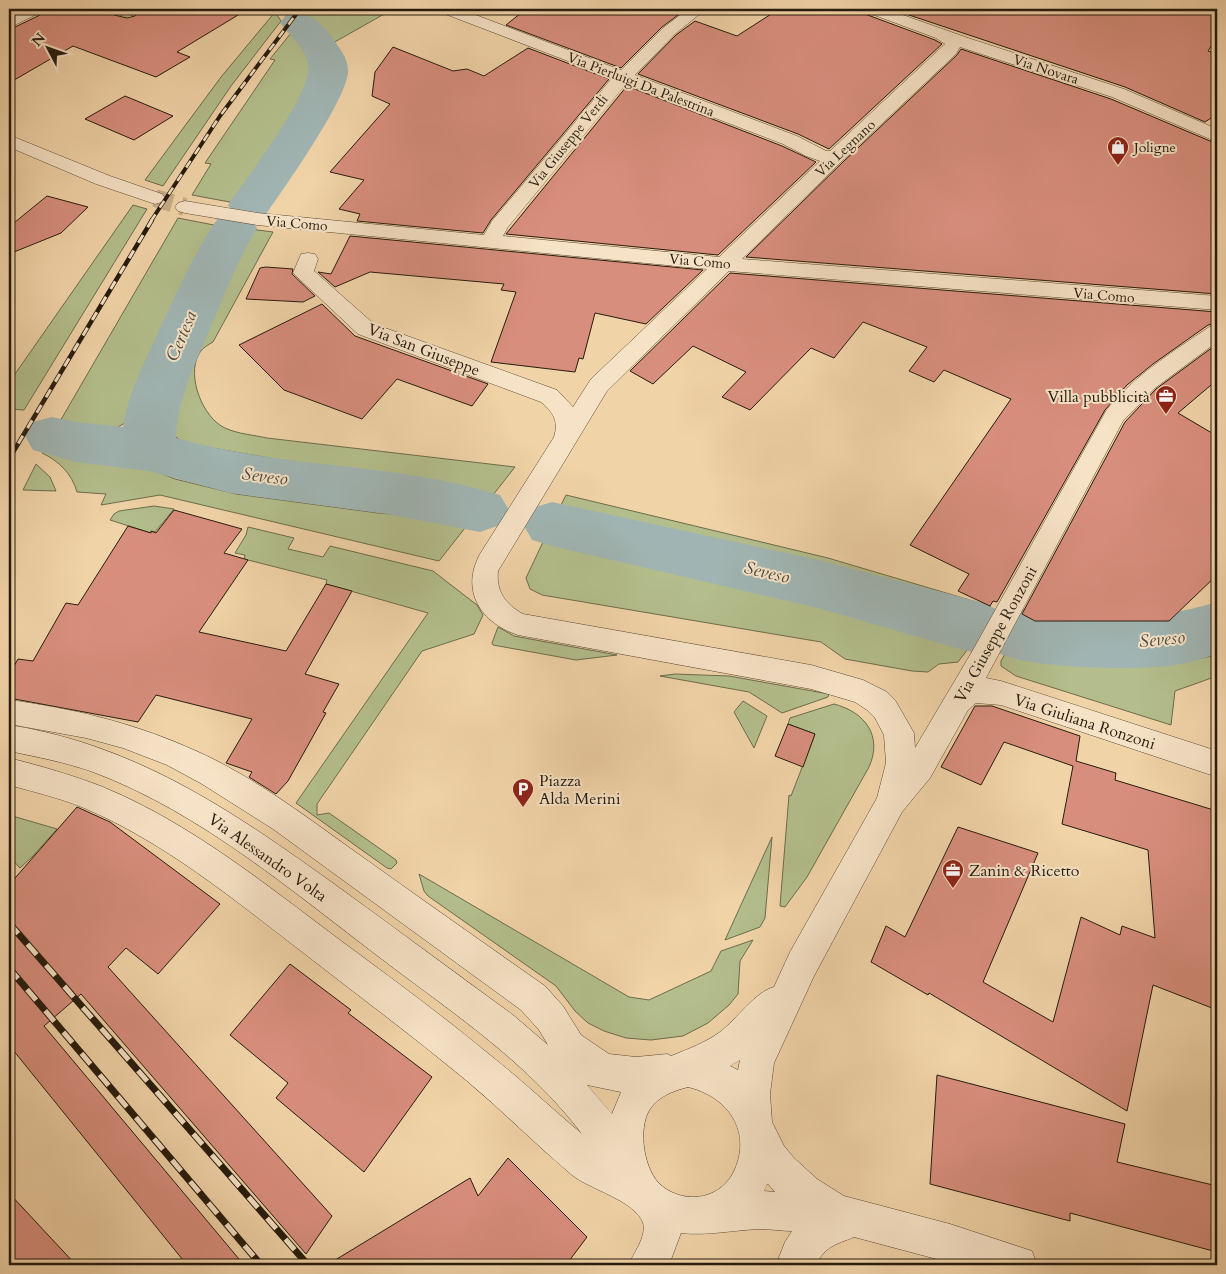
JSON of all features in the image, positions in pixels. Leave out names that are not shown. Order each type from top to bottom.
[{"type":"street","points":[[9,23],[35,9]]},
{"type":"street","name":"Via Pierluigi Da Palestrina","points":[[446,9],[797,143],[821,155],[836,156]]},
{"type":"street","name":"Via Giuseppe Verdi","points":[[490,241],[496,230],[602,99],[669,32],[698,9]]},
{"type":"street","name":"Via Novara","points":[[872,9],[942,35],[1124,95],[1217,136]]},
{"type":"street","name":"Via Legnano","points":[[725,264],[836,156],[950,50],[954,43],[942,35]]},
{"type":"street","points":[[9,140],[103,180],[155,198]]},
{"type":"street","name":"Via Como","points":[[185,207],[257,219],[725,264],[1217,303]]},
{"type":"street","name":"Via San Giuseppe","points":[[308,259],[303,272],[366,329],[546,395],[560,398],[578,398],[588,394],[600,385],[725,264]]},
{"type":"street","name":"Via Giuseppe Ronzoni","points":[[755,1125],[752,1094],[757,1062],[802,964],[891,802],[919,768],[983,658],[1121,407],[1170,366],[1217,332]]},
{"type":"street","name":"Via San Giuseppe","points":[[566,437],[600,385]]},
{"type":"street","name":"Via San Giuseppe","points":[[546,395],[559,404],[567,418],[569,428],[566,437]]},
{"type":"street","points":[[566,437],[489,561],[484,575],[487,596],[494,607],[503,616],[518,624],[811,677],[863,692],[878,702],[899,733],[901,763],[891,802]]},
{"type":"street","name":"Via Giuliana Ronzoni","points":[[956,703],[965,694],[976,691],[1001,693],[1217,764]]},
{"type":"street","points":[[9,712],[86,725],[138,740],[176,756],[242,791],[533,998],[551,1018],[568,1047],[600,1070]]},
{"type":"street","name":"Via Alessandro Volta","points":[[9,738],[54,747],[99,762],[153,785],[212,817],[264,852],[501,1027],[544,1065],[590,1114],[610,1140],[640,1188]]},
{"type":"street","points":[[9,772],[92,796],[155,827],[206,859],[456,1049],[528,1109],[588,1164],[602,1173],[640,1188],[657,1206],[670,1213],[693,1218],[762,1210],[812,1213],[862,1220]]},
{"type":"street","name":"Via Giuseppe Ronzoni","points":[[677,1070],[706,1061],[741,1038],[770,1008],[802,964]]},
{"type":"street","name":"Via Alessandro Volta","points":[[501,1027],[543,1050],[600,1070],[639,1075],[677,1070]]},
{"type":"street","points":[[652,1259],[661,1240],[662,1224],[657,1211],[640,1188],[628,1166],[624,1149],[624,1133],[628,1117],[638,1096],[648,1084],[677,1070],[703,1071],[723,1079],[739,1094],[748,1107],[770,1159],[797,1187],[832,1211],[950,1243],[1018,1265]]},
{"type":"street","points":[[652,1259],[679,1227],[728,1206],[740,1196],[749,1184],[755,1169],[758,1153],[755,1125]]},
{"type":"street","points":[[795,1265],[806,1244],[814,1235],[840,1221],[862,1220]]},
{"type":"green space","points":[[311,9],[393,9],[333,43],[306,15]]},
{"type":"green space","points":[[275,12],[281,21],[231,86],[163,186],[145,180],[221,77]]},
{"type":"green space","points":[[291,33],[312,60],[315,75],[311,94],[235,203],[192,195],[211,164],[205,163],[275,60],[270,59]]},
{"type":"green space","points":[[133,205],[147,209],[24,410],[9,409],[9,373],[15,374]]},
{"type":"green space","points":[[178,218],[219,226],[204,247],[186,282],[134,412],[119,427],[110,430],[79,429],[59,423]]},
{"type":"green space","points":[[250,229],[273,232],[213,342],[202,350],[195,363],[194,373],[199,396],[217,423],[230,430],[267,438],[515,467],[493,495],[462,487],[343,471],[195,445],[184,442],[174,436],[170,429],[179,388],[181,360]]},
{"type":"green space","points":[[46,446],[60,451],[97,455],[136,463],[175,479],[236,494],[378,513],[418,516],[465,528],[439,561],[160,495],[101,505],[106,494],[77,492],[72,479],[64,469],[42,453]]},
{"type":"green space","points":[[36,464],[50,477],[56,491],[23,490]]},
{"type":"green space","points":[[566,495],[828,558],[990,606],[991,609],[989,612],[885,585],[702,546],[617,519],[579,515],[559,509]]},
{"type":"green space","points":[[154,506],[174,509],[155,532],[152,531],[151,533],[110,520],[119,511]]},
{"type":"green space","points":[[248,527],[294,538],[288,549],[323,557],[330,546],[433,571],[477,605],[483,615],[474,634],[422,651],[317,804],[317,815],[329,813],[396,860],[397,863],[391,869],[296,803],[428,613],[326,584],[327,580],[244,559],[245,555],[235,553],[246,535]]},
{"type":"green space","points":[[543,542],[806,597],[971,645],[958,662],[939,664],[928,672],[912,671],[845,659],[821,642],[542,595],[530,589],[526,578]]},
{"type":"green space","points":[[498,627],[514,636],[617,655],[576,660],[493,645]]},
{"type":"green space","points":[[1006,652],[1054,659],[1086,661],[1164,662],[1192,660],[1217,655],[1217,676],[1175,691],[1171,725],[1016,676],[1001,666],[1001,661]]},
{"type":"green space","points":[[675,674],[729,676],[829,694],[828,697],[782,713],[749,692],[660,676]]},
{"type":"green space","points":[[743,701],[767,716],[754,748],[734,712]]},
{"type":"green space","points":[[834,704],[855,713],[868,727],[874,745],[873,756],[869,767],[807,877],[785,907],[780,906],[789,795],[791,796],[815,734],[788,724],[790,718]]},
{"type":"green space","points":[[9,815],[57,829],[20,868],[9,856]]},
{"type":"green space","points":[[772,837],[765,918],[760,927],[725,940]]},
{"type":"green space","points":[[419,874],[629,997],[649,1000],[711,971],[721,951],[753,940],[740,961],[738,994],[729,1005],[708,1023],[683,1036],[651,1040],[626,1038],[604,1031],[588,1023],[575,1011],[556,986],[428,896],[424,891]]},
{"type":"building","points":[[45,9],[108,9],[114,15],[127,18],[135,16],[137,13],[135,9],[248,9],[177,52],[190,57],[156,77],[73,46],[9,83],[9,30],[42,14]]},
{"type":"building","points":[[526,9],[662,9],[678,15],[662,27],[621,68],[506,25]]},
{"type":"building","points":[[779,9],[862,9],[865,14],[942,44],[829,149],[798,134],[638,74],[676,35],[695,21],[737,36]]},
{"type":"building","points":[[891,9],[1217,9],[1217,37],[1208,51],[1217,54],[1217,114],[1205,122],[1125,87]]},
{"type":"building","points":[[393,47],[453,71],[467,69],[484,76],[528,48],[609,79],[491,220],[483,233],[357,221],[360,214],[339,209],[364,180],[330,172],[390,104],[372,96],[375,72]]},
{"type":"building","points":[[961,49],[1111,99],[1217,144],[1217,294],[746,257],[844,161],[957,55]]},
{"type":"building","points":[[627,86],[782,146],[816,162],[718,255],[506,234]]},
{"type":"building","points":[[125,96],[173,116],[134,140],[85,119]]},
{"type":"building","points":[[47,196],[88,207],[61,233],[9,254],[9,227]]},
{"type":"building","points":[[350,236],[703,270],[646,324],[595,313],[583,359],[579,358],[575,372],[491,362],[516,292],[501,290],[504,284],[370,272],[335,287],[318,272],[331,274]]},
{"type":"building","points":[[260,268],[293,269],[292,274],[315,296],[303,302],[246,299]]},
{"type":"building","points":[[730,273],[1217,312],[1217,323],[1208,325],[1153,364],[1127,385],[1105,410],[997,602],[993,601],[990,606],[958,591],[969,574],[910,545],[1011,399],[944,370],[934,382],[909,371],[927,347],[863,322],[834,358],[811,348],[750,410],[722,397],[746,372],[693,346],[653,384],[630,371]]},
{"type":"building","points":[[322,304],[355,336],[488,384],[472,406],[397,379],[362,419],[284,390],[239,345]]},
{"type":"building","points":[[1217,344],[1217,380],[1178,413],[1217,436],[1217,575],[1169,621],[1035,621],[1022,614],[1125,422],[1156,389]]},
{"type":"building","points":[[174,510],[242,529],[224,553],[248,560],[199,632],[286,651],[326,584],[352,591],[305,674],[339,684],[323,712],[326,713],[288,781],[276,794],[249,777],[252,772],[226,763],[252,719],[156,695],[138,722],[9,698],[9,675],[18,659],[33,661],[66,603],[78,605],[128,526],[156,533]]},
{"type":"building","points":[[975,706],[992,706],[1080,736],[1076,761],[1116,773],[1115,780],[1217,811],[1217,1010],[1153,985],[1127,1111],[929,993],[928,995],[871,962],[886,926],[905,937],[958,827],[1038,853],[983,982],[1053,1022],[1081,917],[1120,935],[1122,926],[1155,938],[1148,850],[1062,824],[1073,766],[1004,742],[981,785],[941,767]]},
{"type":"building","points":[[788,724],[815,734],[803,767],[775,756]]},
{"type":"building","points":[[77,807],[110,822],[220,904],[158,974],[126,948],[108,967],[332,1216],[306,1254],[81,994],[44,1026],[244,1265],[187,1265],[9,1045],[9,885]]},
{"type":"building","points":[[290,964],[351,1010],[348,1013],[432,1077],[364,1172],[276,1098],[288,1083],[230,1035]]},
{"type":"building","points":[[937,1075],[1125,1124],[1117,1162],[1217,1186],[1217,1252],[1070,1213],[1070,1221],[930,1184]]},
{"type":"building","points":[[508,1158],[587,1237],[566,1265],[327,1265],[470,1178],[478,1196]]},
{"type":"building","points":[[9,1193],[76,1265],[9,1265]]},
{"type":"waterway","name":"Certesa","points":[[250,205],[296,137],[327,82],[329,71],[326,57],[299,23]]},
{"type":"waterway","name":"Certesa","points":[[149,451],[151,420],[165,374],[207,278],[234,228]]},
{"type":"waterway","name":"Seveso","points":[[52,436],[88,444],[149,451]]},
{"type":"waterway","name":"Seveso","points":[[149,451],[230,472],[387,492],[480,510]]},
{"type":"waterway","name":"Seveso","points":[[552,524],[818,584],[980,628]]},
{"type":"waterway","name":"Seveso","points":[[1016,633],[1091,642],[1144,643],[1194,635],[1217,628]]},
{"type":"tunnel","points":[[155,198],[185,207]]},
{"type":"railway","points":[[151,221],[220,116],[300,9]]},
{"type":"railway","points":[[9,459],[152,220]]},
{"type":"railway","points":[[9,923],[308,1265]]},
{"type":"railway","points":[[9,968],[261,1265]]},
{"type":"place","name":"Joligne","points":[[1118,166]]},
{"type":"place","name":"Villa pubblicità","points":[[1166,415]]},
{"type":"place","name":"Piazza Alda Merini","points":[[523,808]]},
{"type":"place","name":"Zanin & Ricetto","points":[[953,889]]}]
